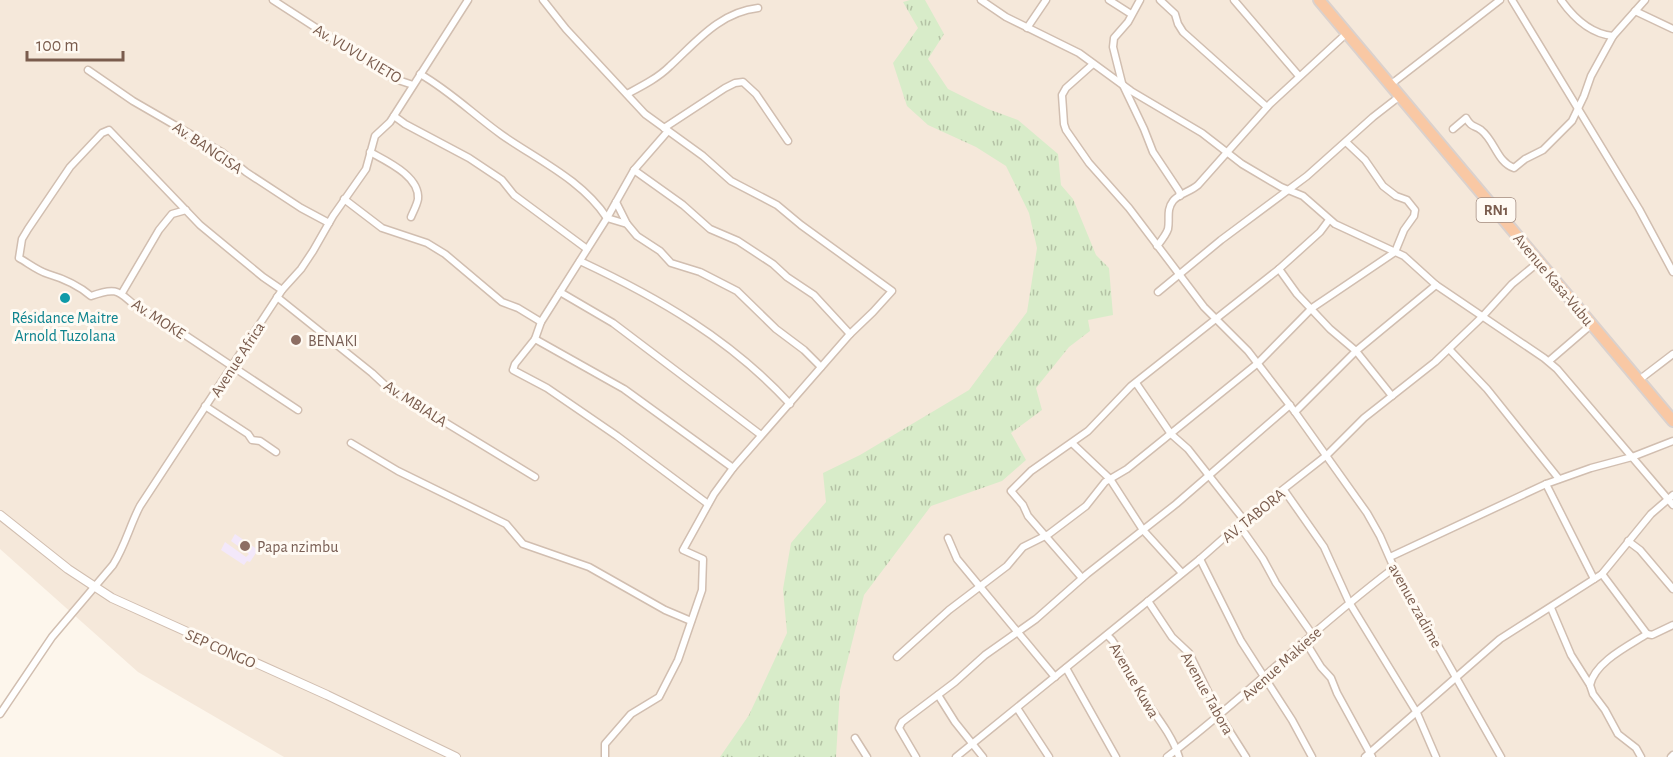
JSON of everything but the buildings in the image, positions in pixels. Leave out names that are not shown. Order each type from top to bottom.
[{"type":"highway","name":"Avenue Kasa-Vubu","points":[[1319,0],[1673,421]]},
{"type":"street","name":"Av. VUVU KIETO","points":[[273,0],[395,79],[413,85]]},
{"type":"street","name":"Avenue Africa","points":[[0,714],[52,637],[113,565],[121,552],[129,525],[140,506],[277,297],[301,269],[344,199],[366,169],[375,136],[390,122],[468,0]]},
{"type":"street","points":[[543,0],[566,29],[645,114],[703,156],[731,181],[777,205],[892,291],[850,333],[761,435],[733,468],[708,504],[683,550],[704,559],[702,590],[678,660],[659,697],[632,714],[605,744],[605,757]]},
{"type":"street","points":[[981,0],[1006,18],[1065,45],[1202,134],[1258,175],[1306,198],[1329,220],[1410,261],[1436,285],[1549,361],[1632,457],[1670,497],[1673,505]]},
{"type":"street","points":[[1109,0],[1131,14]]},
{"type":"street","points":[[1140,0],[1128,22],[1114,38],[1113,43],[1122,83],[1144,129],[1152,152],[1176,186],[1180,196]]},
{"type":"street","points":[[1160,0],[1175,14],[1183,32],[1267,107]]},
{"type":"street","points":[[1234,0],[1299,76]]},
{"type":"street","points":[[1390,85],[1500,0]]},
{"type":"street","points":[[1512,0],[1638,209],[1673,272]]},
{"type":"street","points":[[1561,0],[1579,22],[1613,36]]},
{"type":"street","points":[[1453,129],[1466,118],[1471,126],[1481,130],[1506,165],[1514,168],[1525,159],[1543,150],[1572,121],[1591,76],[1613,36],[1645,0]]},
{"type":"street","points":[[1027,28],[1042,1]]},
{"type":"street","points":[[627,94],[658,77],[721,21],[743,10],[758,8]]},
{"type":"street","points":[[1635,11],[1673,29]]},
{"type":"street","points":[[1157,246],[1167,232],[1172,202],[1191,192],[1267,107],[1347,33]]},
{"type":"street","name":"avenue zadime","points":[[1093,64],[1066,88],[1062,95],[1064,124],[1072,139],[1216,320],[1258,363],[1367,513],[1394,568],[1501,757]]},
{"type":"street","name":"Av. BANGISA","points":[[88,70],[133,101],[223,153],[246,172],[301,208],[329,223]]},
{"type":"street","points":[[420,74],[442,86],[502,135],[553,167],[599,206],[607,218],[627,224]]},
{"type":"street","points":[[708,504],[556,394],[513,370],[515,364],[535,339],[541,322],[607,218],[634,170],[666,129],[725,88],[743,82],[756,94],[788,141]]},
{"type":"street","points":[[1158,292],[1221,240],[1290,190],[1400,96]]},
{"type":"street","points":[[394,116],[469,158],[502,180],[514,195],[587,249]]},
{"type":"street","name":"Av. MOKE","points":[[186,210],[113,132],[105,130],[70,167],[36,217],[22,239],[19,258],[47,274],[61,277],[91,296],[107,290],[122,293],[142,310],[161,319],[298,410]]},
{"type":"street","points":[[897,657],[949,610],[1007,566],[1023,547],[1046,536],[1086,506],[1100,486],[1121,474],[1258,363],[1312,308],[1395,252],[1415,210],[1407,200],[1396,196],[1383,186],[1365,160],[1346,142]]},
{"type":"street","points":[[370,152],[404,173],[414,184],[418,198],[411,217]]},
{"type":"street","points":[[634,170],[683,205],[710,229],[738,241],[773,264],[787,277],[814,295],[850,333]]},
{"type":"street","points":[[344,199],[382,228],[426,243],[445,254],[502,302],[518,308],[541,322]]},
{"type":"street","points":[[616,202],[627,224],[637,236],[660,251],[671,263],[700,272],[737,291],[776,329],[804,350],[821,367]]},
{"type":"street","points":[[122,293],[159,230],[172,214],[186,210],[218,241],[282,290]]},
{"type":"street","points":[[1082,578],[1028,516],[1023,505],[1011,492],[1030,471],[1072,443],[1136,383],[1279,269],[1320,232],[1329,220]]},
{"type":"street","points":[[580,261],[658,301],[719,338],[769,381],[790,404]]},
{"type":"street","name":"AV. TABORA","points":[[956,757],[1327,456],[1364,418],[1449,349],[1512,284],[1540,261]]},
{"type":"street","points":[[1279,269],[1297,294],[1330,329],[1356,351],[1392,396]]},
{"type":"street","points":[[1295,412],[1356,351],[1436,285]]},
{"type":"street","points":[[560,292],[613,323],[761,435]]},
{"type":"street","name":"Av. MBIALA","points":[[277,297],[387,387],[535,477]]},
{"type":"street","points":[[1549,361],[1592,324]]},
{"type":"street","points":[[535,339],[624,389],[733,468]]},
{"type":"street","points":[[1449,349],[1487,389],[1559,479]]},
{"type":"street","points":[[1639,380],[1673,354]]},
{"type":"street","points":[[1136,383],[1172,434],[1188,449],[1242,523],[1276,583],[1312,634]]},
{"type":"street","points":[[916,757],[899,728],[902,722],[985,655],[1036,619],[1290,405]]},
{"type":"street","points":[[206,406],[248,434],[252,440],[260,441],[276,452]]},
{"type":"street","points":[[1390,557],[1546,484],[1632,457],[1673,441]]},
{"type":"street","points":[[351,443],[398,471],[506,524],[523,544],[589,567],[665,610],[691,621]]},
{"type":"street","points":[[1072,443],[1110,479],[1143,530],[1182,573]]},
{"type":"street","points":[[1546,484],[1594,579]]},
{"type":"street","points":[[1284,490],[1324,547],[1349,602],[1417,713],[1436,757]]},
{"type":"street","points":[[1305,640],[1321,667],[1332,678],[1337,693],[1369,756],[1500,639],[1602,574],[1651,514],[1670,497]]},
{"type":"street","name":"SEP CONGO","points":[[0,515],[93,587],[132,608],[327,695],[456,757]]},
{"type":"street","points":[[948,538],[957,559],[1055,677]]},
{"type":"street","points":[[1628,541],[1640,550],[1673,589]]},
{"type":"street","points":[[1200,559],[1241,641],[1292,720],[1312,757]]},
{"type":"street","name":"Avenue Makiese","points":[[1167,757],[1178,753],[1349,602],[1394,568]]},
{"type":"street","points":[[1602,574],[1647,634]]},
{"type":"street","name":"Avenue Tabora","points":[[1148,601],[1172,637],[1189,653],[1220,716],[1246,757]]},
{"type":"street","points":[[1551,608],[1571,655],[1590,685],[1593,694],[1616,731],[1636,748],[1641,757]]},
{"type":"street","points":[[1590,685],[1593,676],[1616,653],[1647,634],[1652,635],[1673,625]]},
{"type":"street","name":"Avenue Kuwa","points":[[1107,635],[1117,647],[1142,698],[1178,753]]},
{"type":"street","points":[[1066,668],[1116,757]]},
{"type":"street","points":[[938,695],[983,757]]},
{"type":"street","points":[[1017,708],[1049,757]]},
{"type":"street","points":[[855,738],[867,757]]},
{"type":"shaded area","points":[[0,0],[1673,0],[1673,757],[284,757],[138,672],[0,549]]},
{"type":"shaded area","name":"Papa nzimbu","points":[[235,534],[258,550],[250,562],[247,561],[244,565],[221,550],[225,542],[246,557],[249,554],[231,541]]},
{"type":"green space","points":[[925,0],[944,34],[928,59],[948,89],[988,109],[1018,120],[1058,154],[1061,185],[1073,199],[1096,255],[1109,268],[1113,315],[1088,320],[1090,331],[1069,347],[1036,388],[1042,410],[1011,433],[1026,460],[1002,481],[931,506],[864,595],[840,690],[836,757],[720,757],[749,715],[787,633],[783,589],[791,543],[826,502],[823,473],[860,455],[969,390],[1027,312],[1037,248],[1029,213],[1006,166],[976,147],[928,125],[907,106],[893,63],[918,28],[903,2]]},
{"type":"place","name":"Résidance Maitre Arnold Tuzolana","points":[[65,298]]},
{"type":"place","name":"BENAKI","points":[[296,340]]},
{"type":"place","name":"Papa nzimbu","points":[[245,546]]}]
